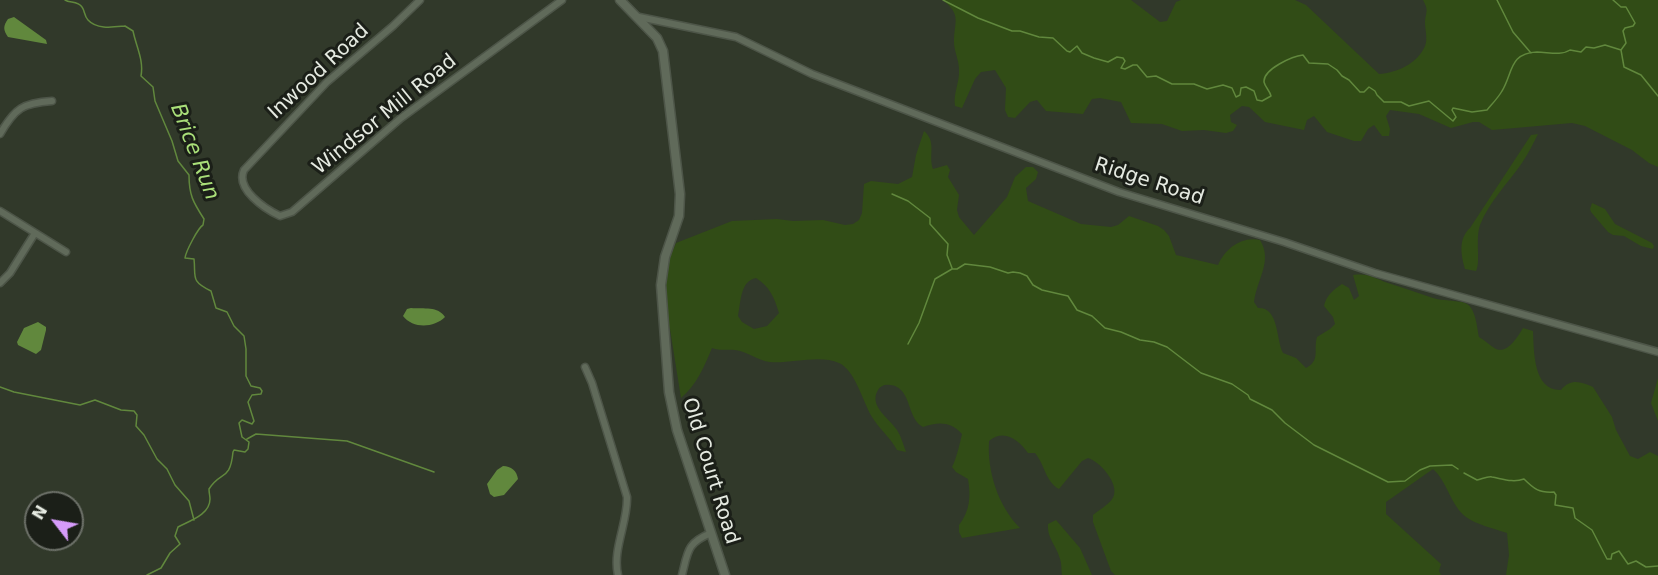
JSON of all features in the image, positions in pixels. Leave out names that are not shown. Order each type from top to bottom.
[{"type":"main road","name":"Old Court Road","points":[[621,0],[657,38],[665,59],[680,180],[679,216],[664,257],[661,285],[669,392],[677,430],[725,575]]},
{"type":"street","name":"Inwood Road","points":[[244,170],[327,82],[420,0]]},
{"type":"street","name":"Windsor Mill Road","points":[[244,170],[242,183],[250,194],[274,213],[280,216],[288,215],[401,118],[562,0]]},
{"type":"street","name":"Ridge Road","points":[[639,17],[736,37],[812,74],[1119,192],[1284,242],[1374,273],[1658,352]]},
{"type":"street","points":[[0,134],[20,108],[35,102],[52,101]]},
{"type":"street","points":[[0,211],[66,252]]},
{"type":"street","points":[[0,283],[10,273],[35,233]]},
{"type":"street","points":[[585,367],[627,496],[627,512],[617,562],[618,575]]},
{"type":"street","points":[[682,575],[686,555],[691,545],[700,537],[711,533]]},
{"type":"shaded area","points":[[943,0],[1131,0],[1160,22],[1167,21],[1176,2],[1181,0],[1295,0],[1306,5],[1379,74],[1393,72],[1406,66],[1422,52],[1426,40],[1427,9],[1423,0],[1658,0],[1658,167],[1632,150],[1585,126],[1572,123],[1492,130],[1479,122],[1473,122],[1451,128],[1419,114],[1390,110],[1386,116],[1390,129],[1389,136],[1382,136],[1374,125],[1368,129],[1361,141],[1354,141],[1327,132],[1314,116],[1307,120],[1304,130],[1265,122],[1249,107],[1242,106],[1230,115],[1231,122],[1237,125],[1233,131],[1226,133],[1204,130],[1182,131],[1162,124],[1131,123],[1121,102],[1100,98],[1092,99],[1083,114],[1046,111],[1037,100],[1030,102],[1015,118],[1008,117],[1005,110],[1006,88],[995,70],[981,72],[975,79],[962,108],[955,106],[959,74],[954,42],[956,19],[953,10]]},
{"type":"shaded area","points":[[14,17],[46,40],[47,44],[8,37],[4,26],[8,19]]},
{"type":"shaded area","points":[[924,131],[931,144],[933,169],[947,165],[950,170],[948,177],[959,195],[957,210],[959,217],[974,235],[1007,197],[1015,177],[1026,167],[1033,167],[1038,172],[1036,179],[1026,188],[1028,201],[1081,224],[1111,227],[1118,225],[1129,216],[1158,226],[1169,236],[1176,255],[1218,265],[1234,245],[1246,240],[1260,240],[1264,248],[1265,263],[1254,302],[1258,308],[1265,309],[1273,318],[1283,353],[1296,358],[1306,368],[1315,358],[1317,337],[1335,324],[1333,317],[1324,306],[1328,296],[1342,284],[1349,288],[1354,300],[1359,296],[1353,275],[1368,275],[1433,298],[1458,301],[1469,305],[1474,313],[1479,337],[1496,349],[1508,347],[1523,328],[1533,331],[1537,368],[1545,384],[1552,389],[1561,390],[1572,382],[1593,387],[1612,417],[1616,430],[1630,456],[1638,459],[1650,452],[1658,456],[1658,575],[1506,575],[1509,555],[1507,533],[1466,517],[1456,507],[1442,480],[1433,469],[1386,502],[1386,514],[1441,564],[1439,571],[1441,575],[1115,575],[1111,571],[1093,522],[1093,515],[1111,501],[1114,495],[1113,484],[1107,473],[1088,458],[1082,461],[1059,489],[1051,482],[1035,453],[1028,453],[1011,437],[995,437],[989,441],[992,476],[1000,499],[1020,528],[962,538],[959,525],[967,509],[969,485],[968,479],[952,467],[962,434],[944,424],[923,427],[913,415],[905,395],[897,387],[881,386],[876,401],[881,412],[898,432],[906,452],[897,450],[875,421],[850,372],[831,360],[770,362],[739,351],[712,348],[696,381],[681,398],[670,329],[664,314],[665,270],[676,243],[732,221],[823,220],[845,225],[853,224],[859,220],[862,213],[864,184],[871,181],[898,184],[912,177]],"holes":[[[756,278],[771,293],[779,313],[767,326],[754,329],[742,322],[738,316],[744,288],[747,283]]]},
{"type":"shaded area","points":[[1538,134],[1522,163],[1494,201],[1480,225],[1476,271],[1465,269],[1462,242],[1466,232],[1531,135]]},
{"type":"shaded area","points":[[1592,203],[1605,209],[1615,224],[1652,243],[1653,249],[1641,246],[1624,236],[1608,232],[1591,212]]},
{"type":"shaded area","points":[[407,309],[439,311],[445,317],[430,325],[418,325],[403,316]]},
{"type":"shaded area","points":[[38,322],[46,327],[46,330],[41,350],[36,354],[18,345],[17,342],[24,328]]},
{"type":"shaded area","points":[[1658,378],[1658,421],[1651,403]]},
{"type":"shaded area","points":[[503,466],[513,470],[518,479],[504,495],[494,497],[490,494],[487,484],[497,470]]},
{"type":"shaded area","points":[[1056,520],[1080,548],[1092,575],[1062,575],[1061,561],[1048,529],[1048,524]]},
{"type":"waterway","name":"Brice Run","points":[[65,0],[80,5],[87,18],[96,25],[125,26],[133,31],[141,59],[141,76],[153,87],[155,101],[178,161],[189,175],[192,198],[204,219],[185,258],[194,259],[195,278],[211,291],[216,308],[227,312],[234,326],[244,336],[246,376],[251,386],[260,388],[262,391],[261,394],[252,395],[248,402],[254,421],[252,424],[242,420],[239,423],[242,437],[249,442],[248,449],[245,452],[234,450],[230,468],[209,489],[210,499],[207,509],[198,517],[178,527],[175,536],[180,544],[170,553],[161,568],[147,575]]},
{"type":"waterway","points":[[943,0],[978,18],[1012,31],[1053,38],[1070,52],[1077,46],[1082,53],[1108,62],[1117,57],[1123,58],[1125,61],[1121,68],[1137,65],[1147,77],[1156,76],[1172,84],[1194,84],[1207,89],[1223,85],[1232,88],[1236,97],[1240,95],[1241,88],[1246,87],[1254,91],[1257,100],[1262,101],[1271,96],[1264,82],[1268,72],[1286,61],[1303,55],[1309,63],[1328,64],[1360,92],[1364,92],[1369,87],[1384,102],[1401,102],[1409,106],[1429,101],[1453,121],[1456,117],[1453,108],[1472,112],[1487,110],[1500,94],[1513,65],[1521,56],[1537,52],[1559,53],[1570,50],[1581,52],[1586,47],[1594,48],[1605,45],[1621,50],[1624,67],[1641,75],[1658,96]]},
{"type":"waterway","points":[[1497,0],[1513,32],[1531,53]]},
{"type":"waterway","points":[[1613,0],[1621,7],[1626,7],[1635,23],[1623,31],[1626,43],[1621,50]]},
{"type":"waterway","points":[[892,194],[908,201],[930,218],[930,224],[948,244],[947,255],[952,268]]},
{"type":"waterway","points":[[908,344],[919,323],[935,279],[965,264],[990,267],[1008,273],[1020,273],[1027,276],[1033,285],[1042,290],[1068,296],[1077,310],[1092,316],[1105,328],[1167,347],[1201,373],[1232,384],[1250,399],[1272,410],[1314,445],[1388,482],[1405,481],[1430,466],[1452,465],[1458,469]]},
{"type":"waterway","points":[[0,387],[14,392],[80,405],[95,400],[121,410],[134,411],[137,415],[136,426],[144,435],[157,459],[167,469],[175,485],[189,501],[194,520]]},
{"type":"waterway","points":[[247,439],[256,434],[347,441],[434,472]]},
{"type":"waterway","points":[[1464,473],[1477,480],[1490,477],[1512,481],[1524,479],[1537,490],[1554,492],[1555,505],[1573,508],[1575,518],[1592,530],[1607,559],[1611,559],[1612,554],[1619,551],[1628,564],[1636,561],[1646,567],[1658,566]]}]
